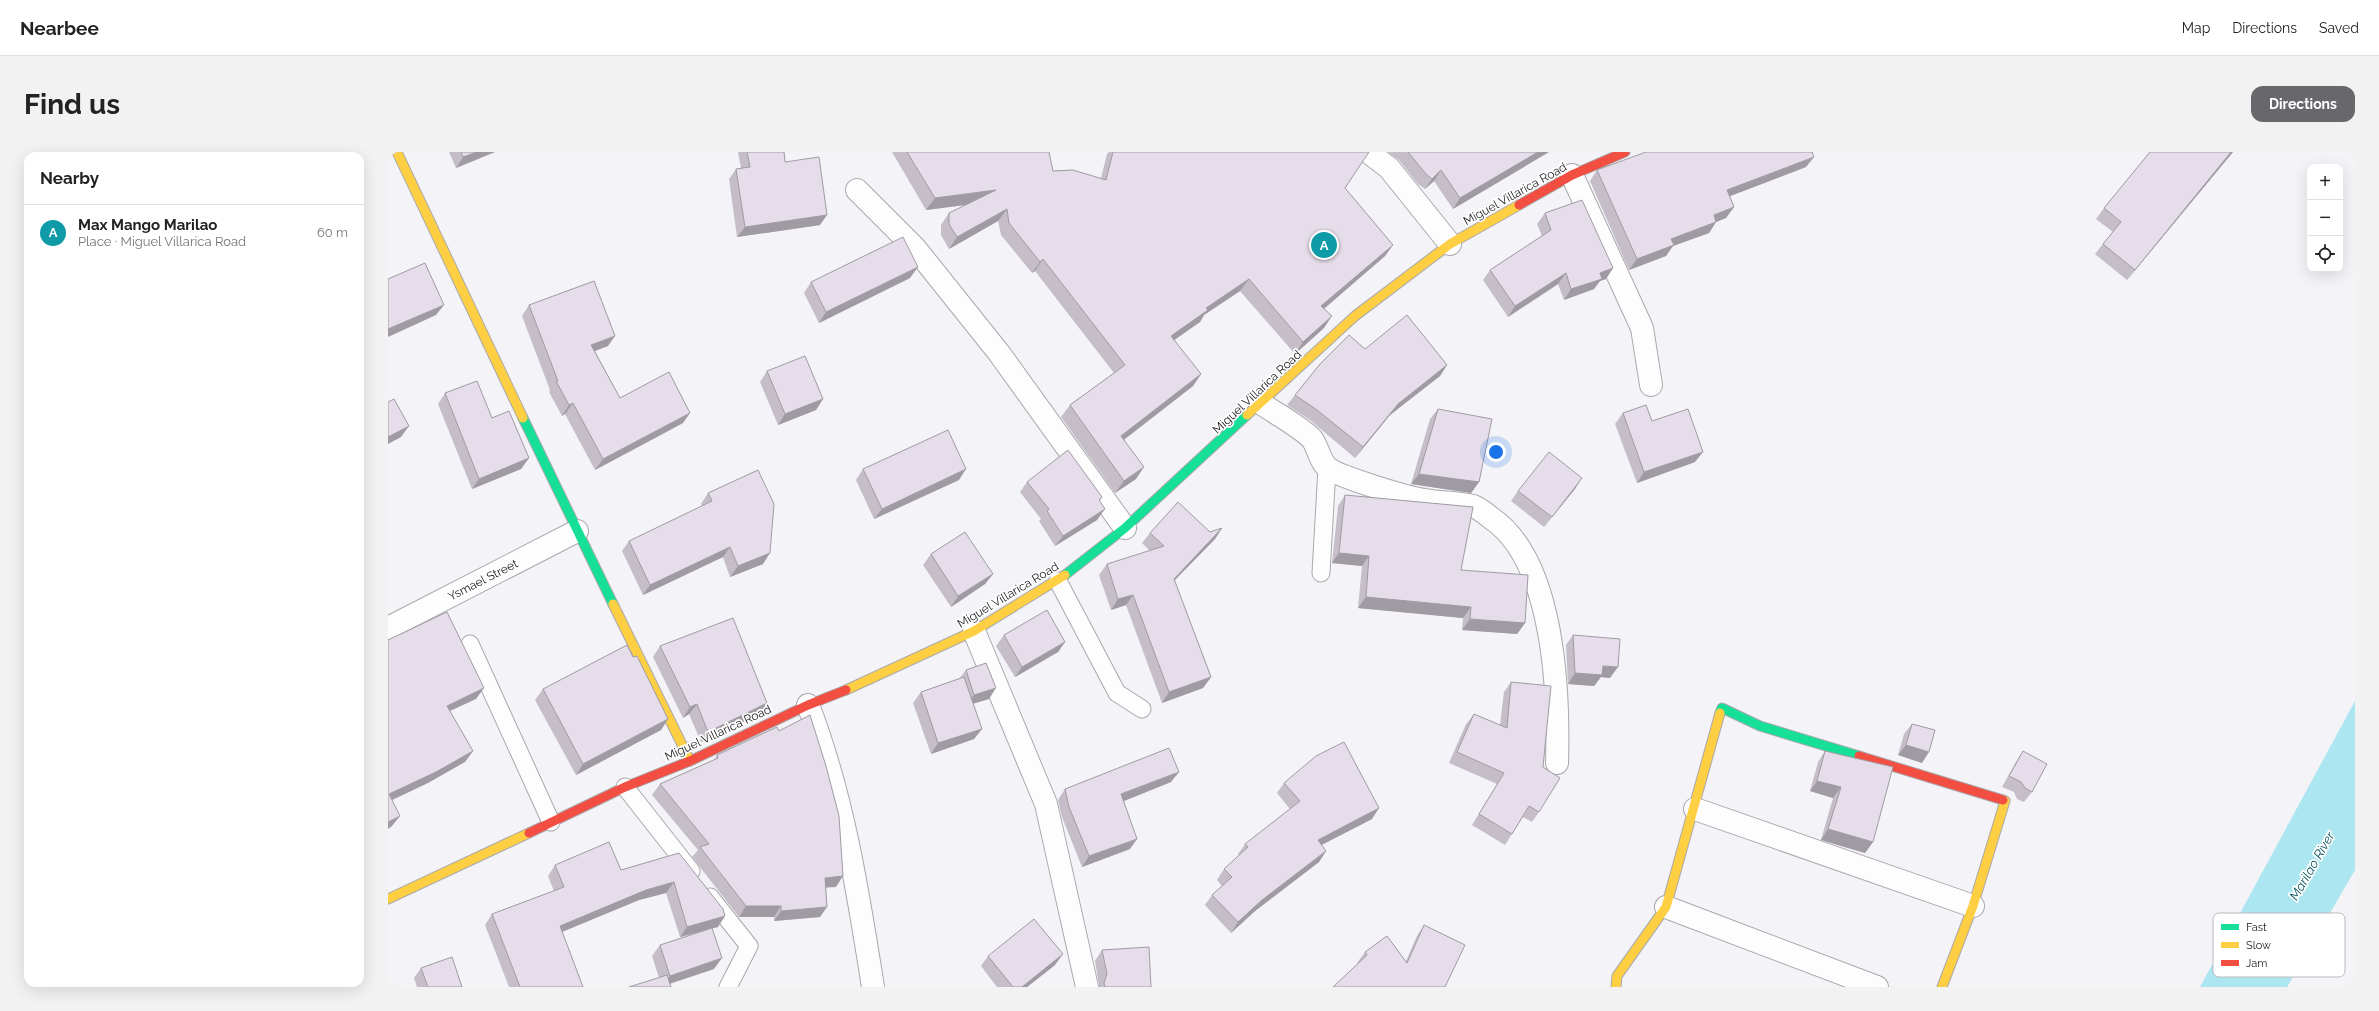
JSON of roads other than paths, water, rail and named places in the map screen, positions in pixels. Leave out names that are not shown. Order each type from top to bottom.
[{"type":"main road","points":[[397,152],[577,531],[690,761]]},
{"type":"main road","name":"Miguel Villarica Road","points":[[388,899],[625,786],[690,761],[808,705],[867,681],[974,631],[1058,581],[1125,528],[1262,404],[1355,316],[1450,244],[1572,175],[1625,152]]},
{"type":"main road","points":[[1616,987],[1617,976],[1666,907],[1695,809],[1722,708],[1760,726],[2005,801],[1972,906],[1942,987]]},
{"type":"street","points":[[1368,152],[1389,168],[1450,244]]},
{"type":"street","points":[[1572,175],[1642,328],[1651,385]]},
{"type":"street","points":[[857,190],[915,248],[994,346],[1125,528]]},
{"type":"street","points":[[1262,404],[1312,439],[1327,468],[1358,480],[1424,500],[1474,506],[1499,523],[1518,546],[1535,583],[1550,633],[1557,677],[1559,716],[1557,763]]},
{"type":"street","name":"Ysmael Street","points":[[388,628],[577,531]]},
{"type":"street","points":[[974,631],[1046,804],[1087,987]]},
{"type":"street","points":[[808,705],[825,749],[841,815],[863,924],[873,987]]},
{"type":"street","points":[[1695,809],[1972,906]]},
{"type":"street","points":[[1666,907],[1877,987]]},
{"type":"lane","points":[[1321,573],[1327,468]]},
{"type":"lane","points":[[1058,581],[1117,693],[1142,709]]},
{"type":"lane","points":[[470,644],[551,822]]},
{"type":"lane","points":[[625,786],[749,946],[728,987]]},
{"type":"water","name":"Marilao River","points":[[2355,701],[2355,870],[2330,913],[2240,913]]},
{"type":"water","points":[[2213,963],[2213,977],[2293,977],[2287,987],[2200,987]]},
{"type":"place","name":"Max Mango Marilao","points":[[1324,245]]}]
